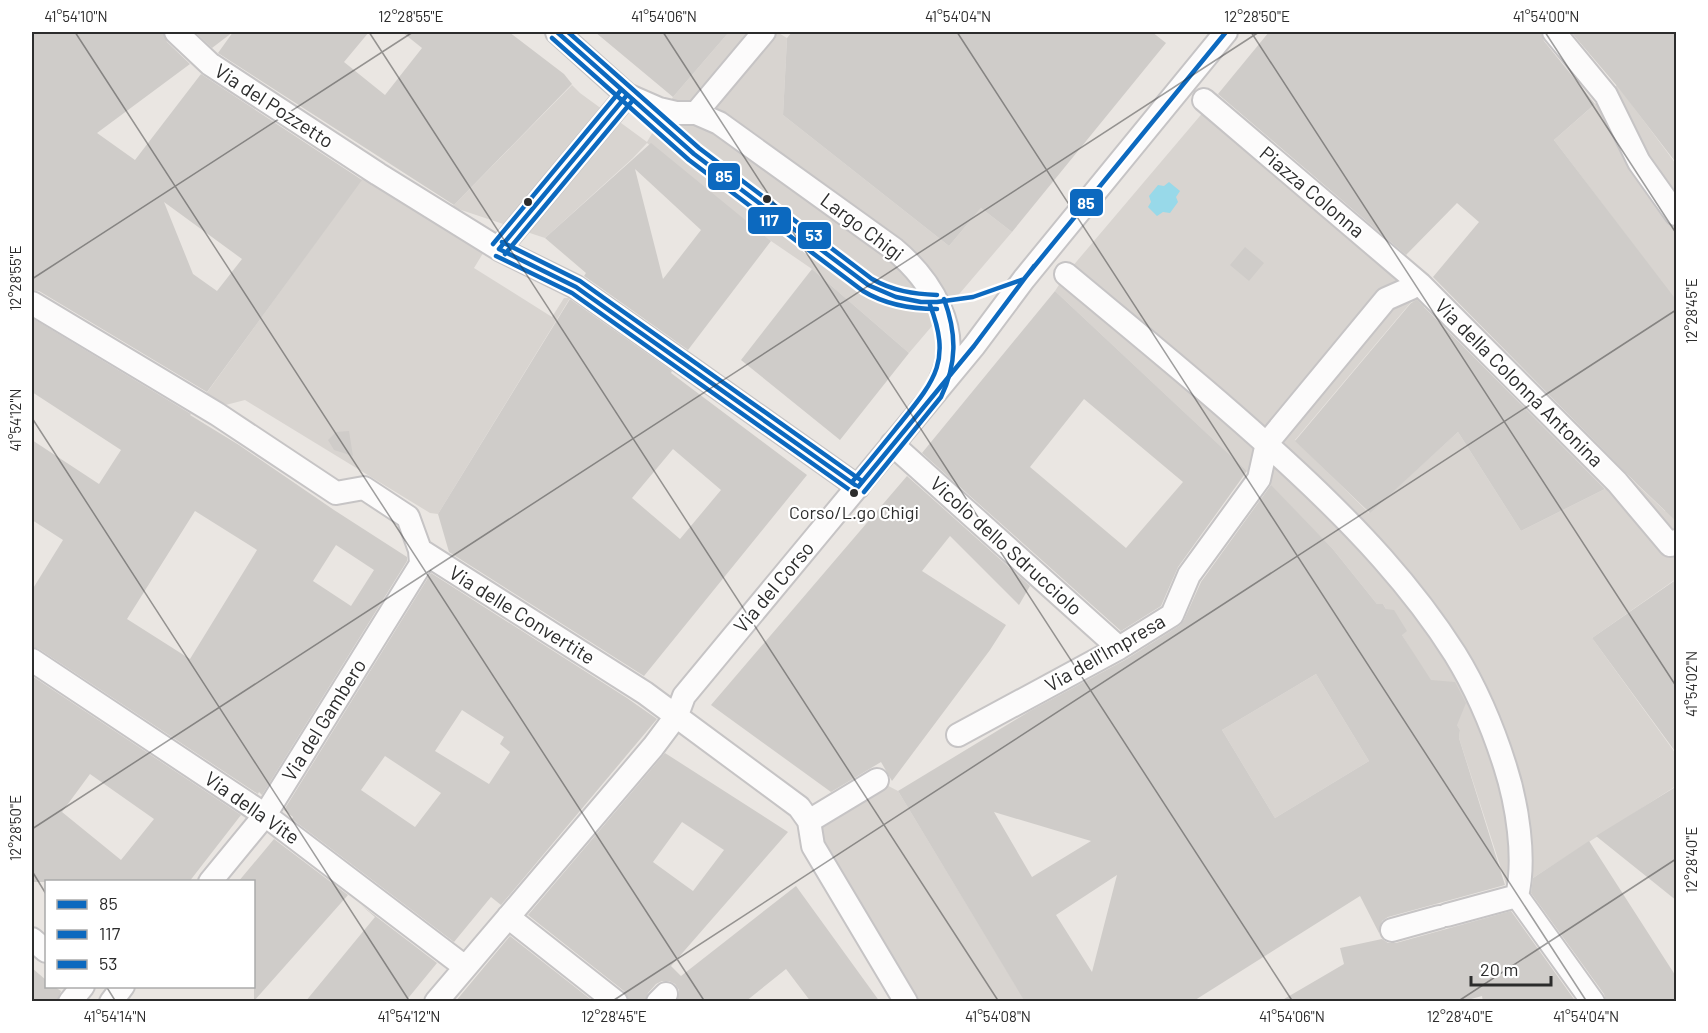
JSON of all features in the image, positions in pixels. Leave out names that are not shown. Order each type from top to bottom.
[{"type":"street","name":"Via del Pozzetto","points":[[176,32],[210,64],[378,174],[498,249],[576,287],[858,487]]},
{"type":"street","name":"Largo Chigi","points":[[557,32],[627,95],[667,112],[696,114],[713,120],[894,249],[920,274],[937,302],[948,338],[946,362],[935,392]]},
{"type":"street","points":[[696,114],[764,32]]},
{"type":"street","name":"Via del Corso","points":[[436,1002],[653,747],[677,715],[684,696],[974,346],[1024,279],[1226,32]]},
{"type":"street","points":[[1554,32],[1606,95],[1639,162],[1677,214]]},
{"type":"street","points":[[498,249],[627,95]]},
{"type":"street","name":"Piazza Colonna","points":[[1204,100],[1415,286]]},
{"type":"street","points":[[1066,274],[1267,443],[1366,540],[1420,604],[1456,656],[1492,730],[1508,775],[1517,821],[1518,890],[1593,1002]]},
{"type":"street","points":[[1267,443],[1386,299],[1415,286]]},
{"type":"street","name":"Via della Colonna Antonina","points":[[1415,286],[1617,482],[1670,545],[1677,542]]},
{"type":"street","points":[[32,303],[199,404],[336,493],[364,488],[408,517],[420,550]]},
{"type":"street","name":"Via dell'Impresa","points":[[958,735],[1119,648],[1172,615],[1189,575],[1260,479],[1267,443]]},
{"type":"street","name":"Vicolo dello Sdrucciolo","points":[[892,444],[1119,648]]},
{"type":"street","name":"Via delle Convertite","points":[[420,550],[677,715],[799,807],[809,821]]},
{"type":"street","name":"Via del Gambero","points":[[212,880],[265,815],[420,564],[420,550]]},
{"type":"street","name":"Via della Vite","points":[[32,660],[265,815],[465,967]]},
{"type":"street","points":[[877,780],[809,821],[813,846],[906,1002]]},
{"type":"street","points":[[1392,930],[1443,916],[1518,890]]},
{"type":"street","points":[[508,917],[616,1002]]},
{"type":"street","points":[[32,939],[45,950]]},
{"type":"street","points":[[70,1002],[82,988]]},
{"type":"street","points":[[111,1002],[122,988]]},
{"type":"shaded area","points":[[729,32],[777,32],[787,38],[783,115],[949,246],[981,208],[1012,232],[909,353],[812,269],[771,241],[647,143],[545,238],[452,207],[572,85],[647,142],[673,97]]},
{"type":"shaded area","points":[[1617,85],[1676,164],[1676,301],[1554,140]]},
{"type":"shaded area","points":[[1216,97],[1383,238],[1428,301],[1423,309],[1412,301],[1295,440],[1369,513],[1458,432],[1521,531],[1611,486],[1627,475],[1665,511],[1676,508],[1676,579],[1592,638],[1676,754],[1676,786],[1525,883],[1506,884],[1459,738],[1460,730],[1383,604],[1377,604],[1332,548],[1270,485],[1250,474],[1055,291],[1066,274]]},
{"type":"shaded area","points":[[364,176],[485,250],[474,268],[552,317],[564,298],[570,298],[438,514],[430,513],[245,400],[214,408],[203,398]]},
{"type":"shaded area","points":[[1316,674],[1369,761],[1275,818],[1222,730]]},
{"type":"shaded area","points":[[877,780],[898,791],[1025,1001],[906,1001],[809,821]]},
{"type":"water","points":[[1169,182],[1180,191],[1176,197],[1178,202],[1170,213],[1163,212],[1157,216],[1148,207],[1151,202],[1149,196],[1158,185],[1164,186]]},
{"type":"building","points":[[32,32],[163,32],[167,42],[190,64],[97,133],[135,160],[201,74],[362,180],[207,392],[39,291],[32,290]],"holes":[[[164,202],[242,259],[217,291],[193,274]]]},
{"type":"building","points":[[195,32],[233,32],[212,48]]},
{"type":"building","points":[[233,32],[369,32],[344,62],[385,95],[422,48],[402,32],[509,32],[564,74],[572,84],[454,205],[218,53]]},
{"type":"building","points":[[595,32],[729,32],[673,97]]},
{"type":"building","points":[[792,32],[1152,32],[1166,43],[1012,232],[981,208],[949,246],[783,115],[787,38]]},
{"type":"building","points":[[1269,32],[1541,32],[1544,41],[1595,104],[1554,140],[1677,301],[1677,522],[1433,277],[1479,222],[1457,203],[1406,255],[1218,94]]},
{"type":"building","points":[[1571,32],[1677,32],[1677,164],[1617,86]]},
{"type":"building","points":[[651,143],[771,241],[688,350],[584,276],[586,273],[545,238]],"holes":[[[635,169],[701,230],[663,279]]]},
{"type":"building","points":[[1245,247],[1264,263],[1249,281],[1230,265]]},
{"type":"building","points":[[812,269],[909,353],[840,440],[741,360]]},
{"type":"building","points":[[1055,291],[1247,471],[1178,567],[1161,606],[1121,631],[922,453]],"holes":[[[1084,399],[1183,482],[1126,548],[1030,467]]]},
{"type":"building","points":[[570,299],[672,371],[671,373],[807,475],[644,676],[449,552],[438,514]],"holes":[[[673,449],[721,490],[680,539],[632,498]]]},
{"type":"building","points":[[1417,300],[1605,489],[1521,531],[1458,432],[1370,513],[1295,441],[1411,303]]},
{"type":"building","points":[[32,318],[191,414],[407,557],[407,561],[262,795],[39,649],[32,647],[32,590],[63,540],[32,520],[32,440],[99,484],[121,450],[32,392]],"holes":[[[195,511],[257,550],[190,659],[127,619]],[[336,545],[374,570],[351,606],[313,581]]]},
{"type":"building","points":[[349,431],[353,456],[334,450],[328,440],[336,432]]},
{"type":"building","points":[[907,476],[1030,586],[1019,605],[950,536],[922,571],[1006,625],[990,650],[892,781],[881,762],[831,792],[711,705]]},
{"type":"building","points":[[1271,485],[1332,548],[1377,604],[1383,604],[1386,609],[1394,610],[1407,631],[1402,635],[1431,680],[1455,682],[1466,703],[1457,725],[1460,730],[1459,738],[1505,885],[1388,917],[1382,921],[1379,933],[1360,896],[1192,1002],[1025,1002],[898,791],[1030,711],[1125,660],[1179,626],[1201,582]],"holes":[[[1316,674],[1369,761],[1275,818],[1222,730]],[[994,812],[1091,841],[1032,877]],[[1117,875],[1092,972],[1056,915]]]},
{"type":"building","points":[[431,573],[657,719],[501,905],[491,897],[454,942],[292,819],[293,817],[284,810]],"holes":[[[462,710],[504,737],[500,744],[510,752],[489,784],[435,751]],[[385,756],[441,793],[415,827],[361,790]]]},
{"type":"building","points":[[1677,579],[1677,754],[1592,638]]},
{"type":"building","points":[[32,676],[241,815],[191,880],[45,880],[45,882],[32,882]],"holes":[[[90,774],[154,819],[121,860],[62,812]]]},
{"type":"building","points":[[665,753],[788,832],[671,966],[681,976],[796,886],[880,1002],[811,1002],[786,969],[745,1002],[677,1002],[679,990],[675,984],[662,981],[648,993],[645,1002],[629,1002],[624,991],[528,915]],"holes":[[[682,822],[724,850],[693,891],[653,862]]]},
{"type":"building","points":[[1677,786],[1677,901],[1596,836]]},
{"type":"building","points":[[274,839],[348,895],[254,1001],[255,880],[240,880]]},
{"type":"building","points":[[1589,841],[1677,978],[1677,1002],[1606,1002],[1604,994],[1531,893],[1533,878]]},
{"type":"building","points":[[361,905],[437,963],[405,1002],[305,1002],[375,917]]},
{"type":"building","points":[[1511,911],[1576,1002],[1483,1002],[1482,996],[1460,1002],[1279,1002],[1344,964],[1340,948],[1382,939],[1388,943],[1396,943]]},
{"type":"building","points":[[510,936],[594,1002],[455,1002]]},
{"type":"building","points":[[32,968],[45,979],[45,988],[56,988],[61,991],[57,1002],[32,1002]]},
{"type":"transit line","name":"85","points":[[557,32],[694,154],[868,285],[896,297],[921,302],[973,297],[1024,279],[1226,32]]},
{"type":"transit line","name":"53","points":[[568,32],[699,148],[872,279],[904,291],[937,295]]},
{"type":"transit line","name":"117","points":[[552,38],[689,160],[863,291],[880,300],[899,305],[937,309]]},
{"type":"transit line","name":"53","points":[[493,244],[621,90]]},
{"type":"transit line","name":"85","points":[[499,249],[627,95]]},
{"type":"transit line","name":"117","points":[[505,254],[633,100]]},
{"type":"transit line","name":"53","points":[[502,242],[580,281],[862,481]]},
{"type":"transit line","name":"85","points":[[499,249],[576,287],[858,487]]},
{"type":"transit line","name":"117","points":[[496,256],[572,293],[854,493]]},
{"type":"transit line","name":"85","points":[[858,487],[974,346],[1034,266]]},
{"type":"transit line","name":"117","points":[[864,492],[941,397],[946,385],[952,361],[953,337],[944,299]]},
{"type":"transit line","name":"53","points":[[852,482],[924,393],[937,368],[939,340],[930,305]]},
{"type":"place","name":"Corso/L.go Chigi","points":[[854,493]]}]
